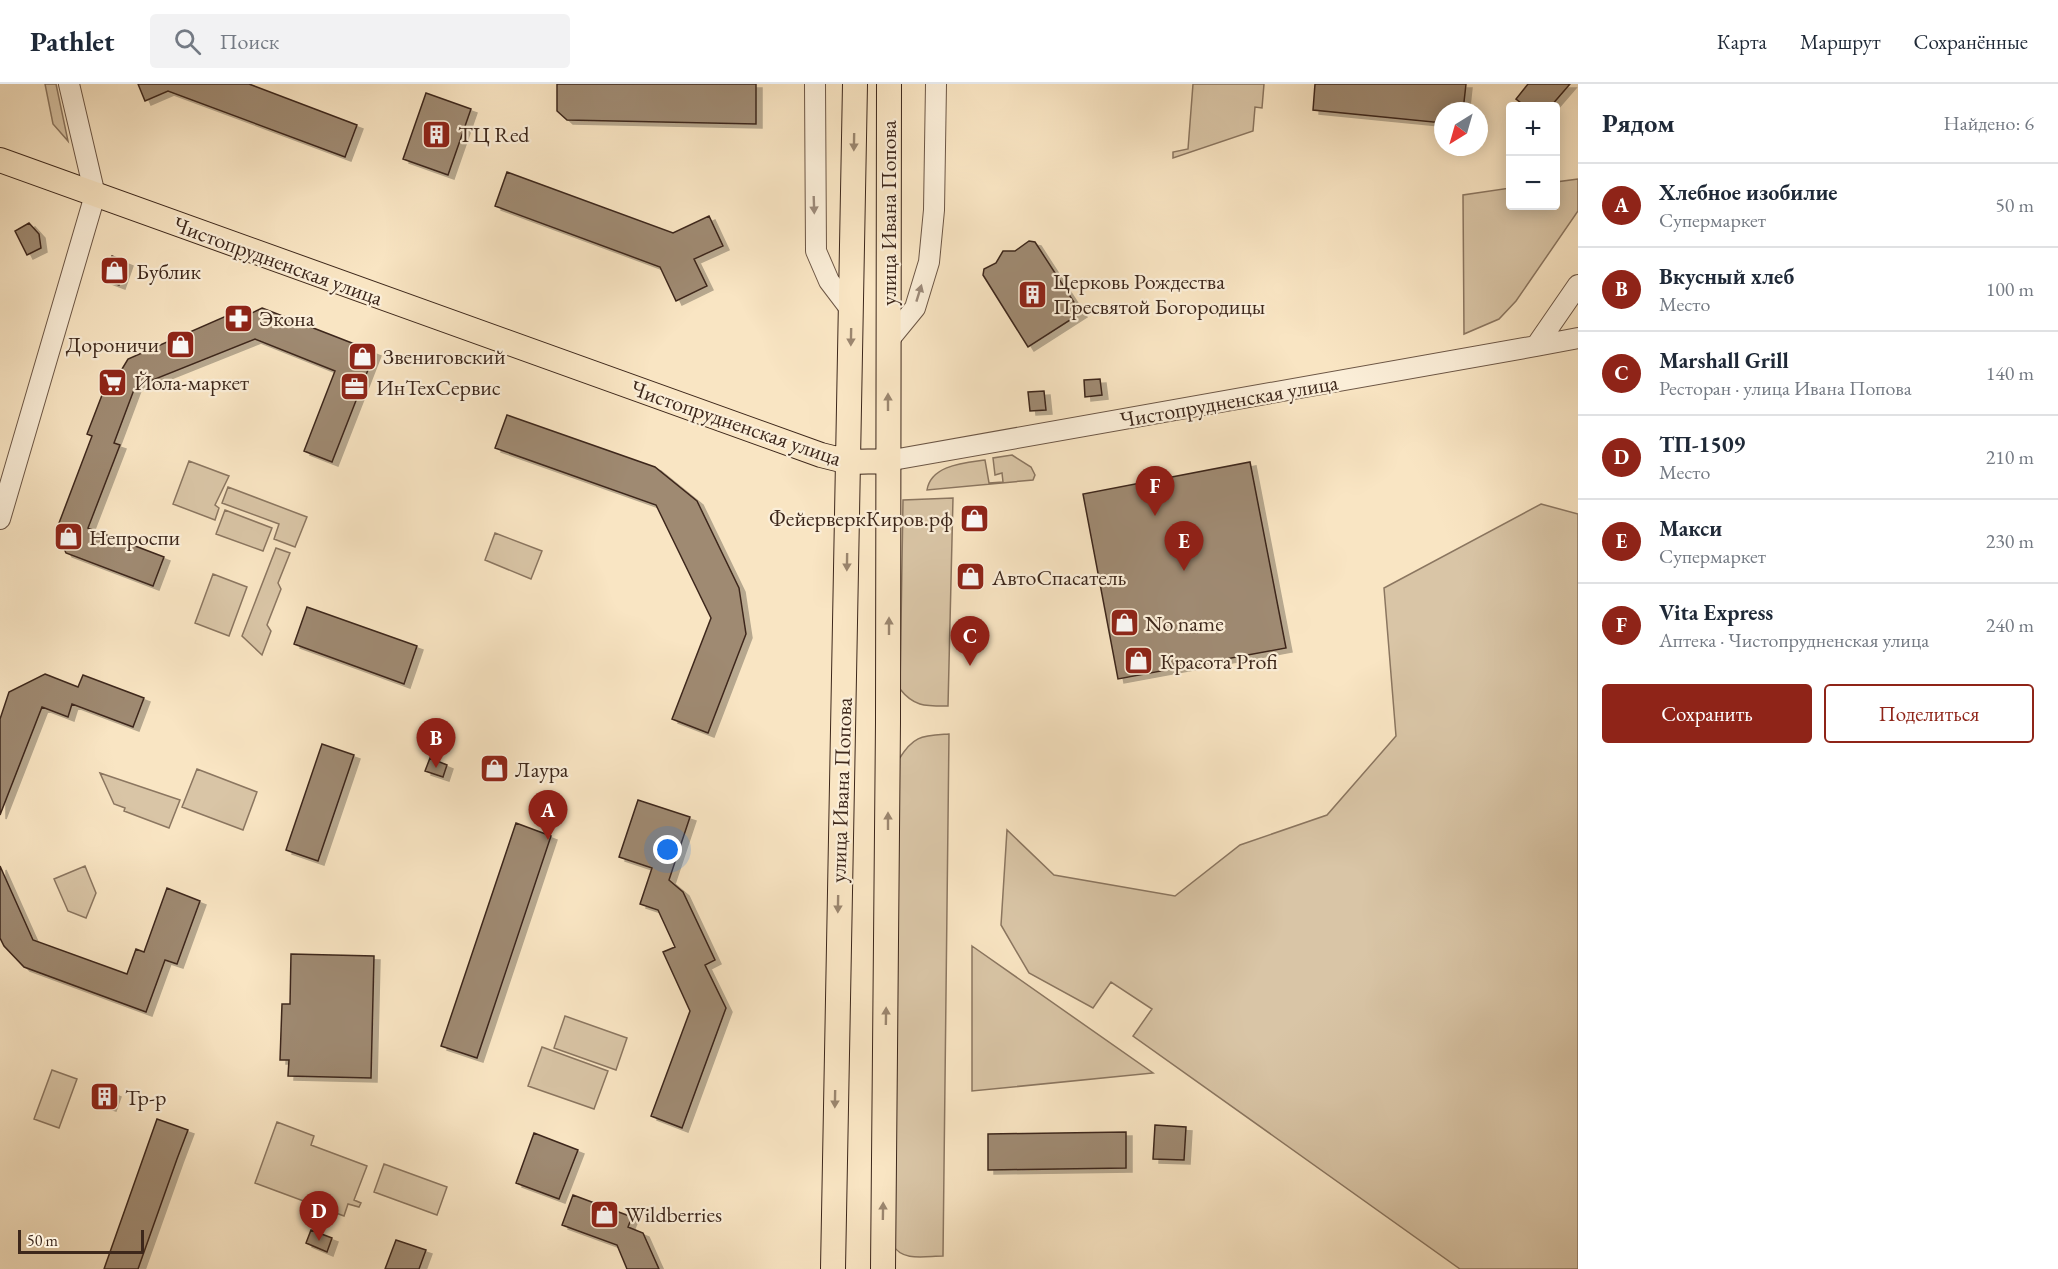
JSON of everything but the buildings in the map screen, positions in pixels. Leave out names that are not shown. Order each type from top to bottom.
[{"type":"main road","name":"улица Ивана Попова","points":[[833,1269],[838,863],[849,462],[855,84]]},
{"type":"main road","name":"улица Ивана Попова","points":[[883,1269],[887,952],[889,84]]},
{"type":"main road","name":"Чистопрудненская улица","points":[[0,160],[759,434],[849,462],[887,461]]},
{"type":"street","points":[[0,519],[95,195],[69,84]]},
{"type":"street","name":"улица Ивана Попова","points":[[815,84],[816,251],[829,281],[852,310]]},
{"type":"street","name":"улица Ивана Попова","points":[[888,341],[915,308],[928,262],[934,201],[936,84]]},
{"type":"street","points":[[1536,346],[1578,285]]},
{"type":"street","name":"Чистопрудненская улица","points":[[887,461],[1578,338]]},
{"type":"shaded area","points":[[45,84],[56,84],[68,141],[53,124]]},
{"type":"shaded area","points":[[1193,84],[1264,84],[1262,108],[1255,107],[1253,131],[1173,158],[1173,152],[1188,149]]},
{"type":"shaded area","points":[[1578,179],[1578,211],[1516,301],[1499,319],[1464,334],[1463,195],[1506,189],[1506,210],[1560,210],[1560,181]]},
{"type":"shaded area","points":[[1012,455],[1031,467],[1035,475],[1033,480],[927,490],[935,475],[942,470],[958,464],[985,460],[989,483],[1003,482],[1002,473],[995,475],[993,458]]},
{"type":"shaded area","points":[[189,461],[229,476],[215,505],[219,508],[215,520],[173,504]]},
{"type":"shaded area","points":[[228,487],[307,517],[295,547],[274,539],[279,524],[222,503]]},
{"type":"shaded area","points":[[953,498],[948,706],[927,705],[910,699],[900,689],[903,500]]},
{"type":"shaded area","points":[[1541,504],[1578,514],[1578,1269],[1460,1269],[1133,1036],[1152,1009],[1111,982],[1093,1008],[1029,973],[1001,925],[1007,830],[1054,875],[1175,896],[1240,845],[1327,815],[1396,736],[1384,588]]},
{"type":"shaded area","points":[[225,510],[272,528],[263,551],[216,534]]},
{"type":"shaded area","points":[[495,533],[542,551],[531,579],[485,560]]},
{"type":"shaded area","points":[[276,548],[290,553],[278,583],[281,589],[267,625],[271,631],[262,655],[242,636]]},
{"type":"shaded area","points":[[213,574],[247,587],[229,636],[195,623]]},
{"type":"shaded area","points":[[949,734],[943,1256],[915,1257],[902,1254],[893,1245],[899,759],[909,745],[920,738]]},
{"type":"shaded area","points":[[197,769],[257,792],[243,830],[182,807]]},
{"type":"shaded area","points":[[100,773],[180,800],[169,828],[124,811],[125,808],[114,804]]},
{"type":"shaded area","points":[[85,866],[96,893],[86,918],[68,911],[54,879]]},
{"type":"shaded area","points":[[972,946],[1153,1073],[972,1091]]},
{"type":"shaded area","points":[[565,1016],[627,1038],[616,1070],[554,1048]]},
{"type":"shaded area","points":[[542,1047],[608,1071],[594,1109],[528,1086]]},
{"type":"shaded area","points":[[52,1070],[77,1079],[59,1128],[34,1119]]},
{"type":"shaded area","points":[[277,1122],[314,1136],[311,1145],[367,1166],[354,1200],[361,1203],[359,1207],[348,1204],[344,1216],[255,1183]]},
{"type":"shaded area","points":[[384,1164],[447,1187],[437,1215],[374,1192]]},
{"type":"place","name":"ТЦ Red","points":[[437,134]]},
{"type":"place","name":"Бублик","points":[[115,271]]},
{"type":"place","name":"Церковь Рождества Пресвятой Богородицы","points":[[1032,294]]},
{"type":"place","name":"Экона","points":[[238,318]]},
{"type":"place","name":"Дороничи","points":[[180,344]]},
{"type":"place","name":"Звениговский","points":[[362,356]]},
{"type":"place","name":"Йола-маркет","points":[[113,382]]},
{"type":"place","name":"ИнТехСервис","points":[[355,387]]},
{"type":"place","name":"Vita Express","points":[[1155,516]]},
{"type":"place","name":"ФейерверкКиров.рф","points":[[974,518]]},
{"type":"place","name":"Непроспи","points":[[68,537]]},
{"type":"place","name":"Макси","points":[[1184,571]]},
{"type":"place","name":"АвтоСпасатель","points":[[971,577]]},
{"type":"place","name":"No name","points":[[1124,623]]},
{"type":"place","name":"Красота Profi","points":[[1139,661]]},
{"type":"place","name":"Marshall Grill","points":[[970,666]]},
{"type":"place","name":"Вкусный хлеб","points":[[436,768]]},
{"type":"place","name":"Лаура","points":[[494,769]]},
{"type":"place","name":"Хлебное изобилие","points":[[548,840]]},
{"type":"place","name":"Тр-р","points":[[104,1097]]},
{"type":"place","name":"Wildberries","points":[[604,1214]]},
{"type":"place","name":"ТП-1509","points":[[319,1241]]}]
